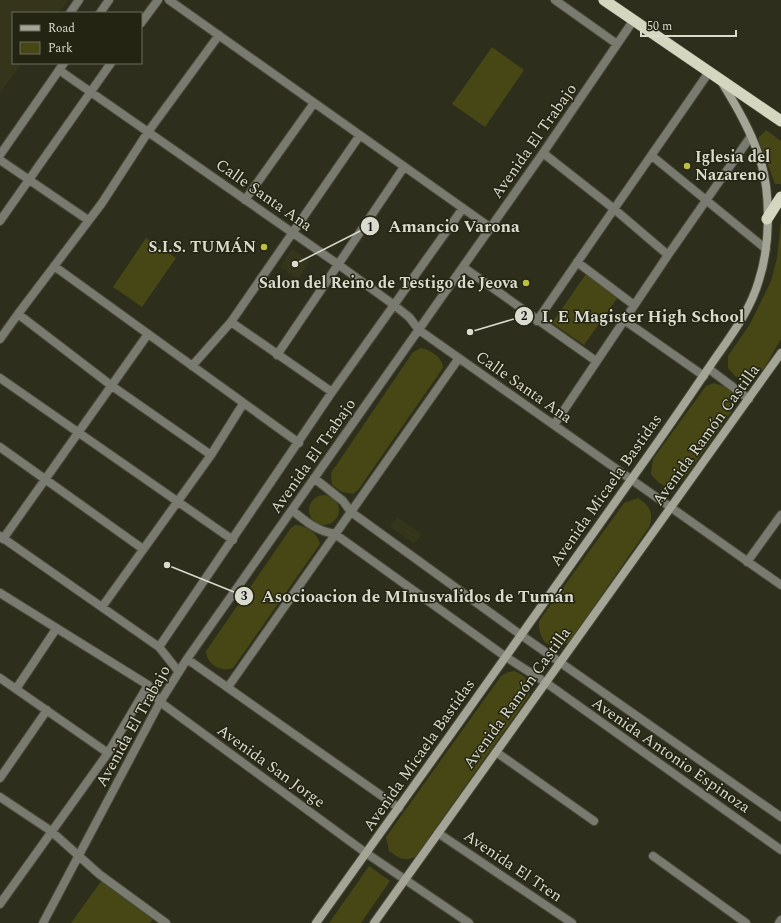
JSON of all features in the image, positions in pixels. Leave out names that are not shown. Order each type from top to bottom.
[{"type":"highway","points":[[604,0],[781,121]]},
{"type":"highway","points":[[767,219],[781,198]]},
{"type":"main road","name":"Avenida Micaela Bastidas","points":[[316,923],[631,479],[706,372],[751,303],[760,278],[766,250],[767,219],[764,178],[761,164],[751,136],[741,114],[720,79]]},
{"type":"main road","name":"Avenida Ramón Castilla","points":[[374,923],[781,353]]},
{"type":"street","points":[[71,12],[79,0]]},
{"type":"street","points":[[101,12],[109,0]]},
{"type":"street","points":[[142,22],[158,0]]},
{"type":"street","points":[[169,0],[491,228]]},
{"type":"street","points":[[555,0],[617,44]]},
{"type":"street","name":"Avenida El Trabajo","points":[[43,923],[77,856],[160,702],[187,659],[491,228],[633,21]]},
{"type":"street","points":[[1,336],[102,203],[148,132],[219,35]]},
{"type":"street","points":[[0,221],[111,64]]},
{"type":"street","points":[[0,155],[61,66]]},
{"type":"street","name":"Calle Santa Ana","points":[[61,66],[90,92],[394,305],[409,317],[419,330],[781,586]]},
{"type":"street","points":[[537,321],[613,208],[652,156],[709,72]]},
{"type":"street","points":[[245,200],[314,103]]},
{"type":"street","points":[[192,366],[232,322],[360,135]]},
{"type":"street","points":[[554,425],[668,255],[751,136]]},
{"type":"street","points":[[543,153],[613,208],[668,255]]},
{"type":"street","points":[[652,156],[766,250]]},
{"type":"street","points":[[0,160],[88,220]]},
{"type":"street","points":[[277,354],[339,265],[404,167]]},
{"type":"street","name":"Avenida El Trabajo","points":[[159,648],[299,443],[332,392],[463,208]]},
{"type":"street","points":[[577,262],[634,305]]},
{"type":"street","points":[[54,266],[299,443]]},
{"type":"street","points":[[463,267],[537,321],[596,361]]},
{"type":"street","points":[[18,314],[112,386],[210,455]]},
{"type":"street","points":[[624,320],[749,399]]},
{"type":"street","points":[[232,322],[332,392]]},
{"type":"street","points":[[148,334],[2,538],[159,648],[179,672]]},
{"type":"street","points":[[228,687],[459,358]]},
{"type":"street","points":[[0,378],[233,540]]},
{"type":"street","points":[[102,607],[210,455],[243,404]]},
{"type":"street","points":[[0,447],[142,549]]},
{"type":"street","name":"Avenida Antonio Espinoza","points":[[314,478],[343,501],[351,512],[521,635],[781,817]]},
{"type":"street","points":[[292,510],[310,526],[323,532],[335,534]]},
{"type":"street","points":[[747,562],[781,515]]},
{"type":"street","name":"Avenida Antonio Espinoza","points":[[335,534],[506,657],[545,682],[781,850]]},
{"type":"street","points":[[0,593],[148,685],[108,753],[0,904]]},
{"type":"street","points":[[16,689],[56,629]]},
{"type":"street","points":[[187,659],[399,808]]},
{"type":"street","points":[[0,678],[108,753]]},
{"type":"street","name":"Avenida San Jorge","points":[[148,685],[160,702],[366,853],[405,878],[469,923]]},
{"type":"street","points":[[0,778],[47,710]]},
{"type":"street","points":[[496,752],[594,821]]},
{"type":"street","points":[[0,797],[51,831],[77,856],[166,923]]},
{"type":"street","name":"Avenida El Tren","points":[[438,833],[572,923]]},
{"type":"street","points":[[653,856],[746,923]]},
{"type":"shaded area","points":[[0,0],[68,0],[60,12],[12,12],[12,64],[19,64],[20,66],[0,93]]},
{"type":"shaded area","points":[[292,249],[310,261],[298,279],[280,267]]},
{"type":"shaded area","points":[[397,517],[422,534],[414,544],[390,527]]},
{"type":"green space","points":[[492,47],[524,70],[485,127],[452,104]]},
{"type":"green space","points":[[766,130],[781,141],[781,184],[775,184],[758,138]]},
{"type":"green space","points":[[781,221],[781,339],[764,368],[756,375],[745,380],[735,376],[728,368],[728,356],[750,324],[771,281],[777,258]]},
{"type":"green space","points":[[146,238],[176,258],[142,307],[113,287]]},
{"type":"green space","points":[[586,274],[618,297],[584,345],[552,323]]},
{"type":"green space","points":[[421,348],[436,355],[441,361],[443,368],[358,490],[353,494],[342,492],[332,485],[331,473],[413,352]]},
{"type":"green space","points":[[714,383],[729,388],[734,397],[732,411],[684,478],[675,485],[671,486],[659,483],[651,474],[653,459],[706,386]]},
{"type":"green space","points":[[324,495],[335,499],[339,510],[335,521],[324,525],[313,521],[309,510],[313,499]]},
{"type":"green space","points":[[638,498],[650,510],[651,518],[649,527],[569,642],[556,646],[546,643],[540,634],[539,621],[624,503]]},
{"type":"green space","points":[[295,525],[303,526],[314,533],[320,544],[233,668],[224,669],[215,666],[209,660],[206,651],[291,528]]},
{"type":"green space","points":[[514,671],[528,680],[530,687],[529,696],[415,857],[405,859],[396,856],[389,851],[386,837],[501,676],[508,672]]},
{"type":"green space","points":[[369,866],[390,881],[361,923],[329,923]]},
{"type":"green space","points":[[102,880],[154,918],[150,923],[71,923]]},
{"type":"place","name":"Iglesia del Nazareno","points":[[687,166]]},
{"type":"place","name":"S.I.S. TUMÁN","points":[[264,247]]},
{"type":"place","name":"Amancio Varona","points":[[295,264]]},
{"type":"place","name":"Salon del Reino de Testigo de Jeova","points":[[526,283]]},
{"type":"place","name":"I. E Magister High School","points":[[470,332]]},
{"type":"place","name":"Asocioacion de MInusvalidos de Tumán","points":[[167,565]]}]
